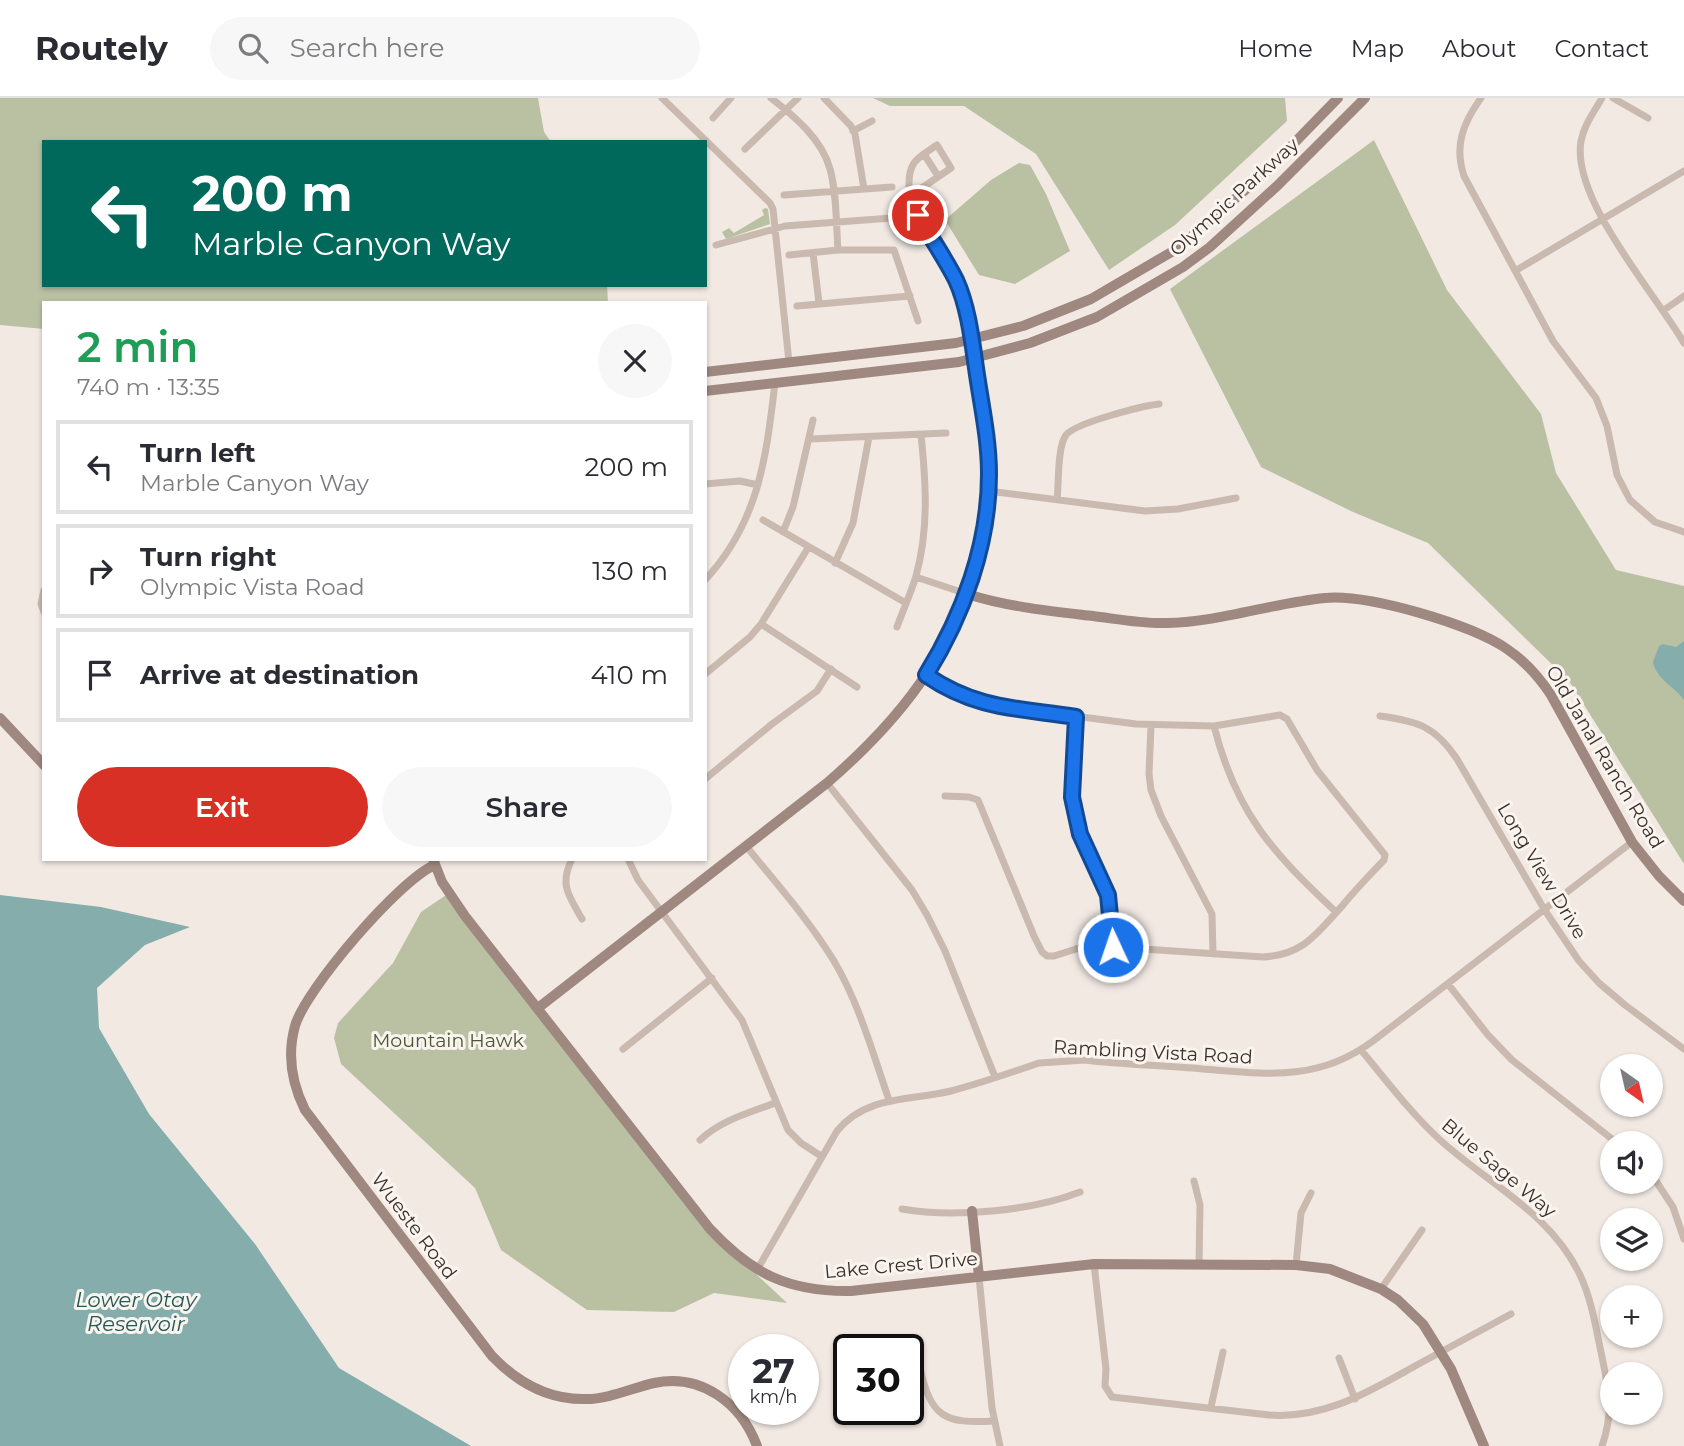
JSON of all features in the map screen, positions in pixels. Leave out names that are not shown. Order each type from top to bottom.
[{"type":"street","points":[[662,98],[705,140]]},
{"type":"street","points":[[771,98],[815,138],[830,169],[838,250]]},
{"type":"street","points":[[745,149],[798,98]]},
{"type":"street","points":[[824,98],[853,131],[864,189]]},
{"type":"street","name":"Olympic Parkway","points":[[707,372],[972,339],[1023,326],[1091,299],[1175,250],[1266,172],[1338,98]]},
{"type":"street","name":"Olympic Parkway","points":[[707,391],[975,358],[1031,344],[1097,317],[1183,267],[1210,247],[1277,186],[1365,98]]},
{"type":"street","points":[[1481,98],[1471,111],[1462,132],[1460,162],[1476,199],[1553,341],[1596,398],[1607,426],[1617,475],[1630,500],[1656,522],[1684,532]]},
{"type":"street","points":[[1602,98],[1583,132],[1580,159],[1589,189],[1628,260],[1684,342]]},
{"type":"street","points":[[1613,98],[1648,118]]},
{"type":"street","points":[[713,118],[728,99]]},
{"type":"street","points":[[853,131],[872,121]]},
{"type":"street","points":[[707,142],[773,209],[789,362]]},
{"type":"street","points":[[537,1008],[827,783],[880,734],[926,675],[943,648],[967,594],[979,550],[988,491],[986,422],[972,339],[957,282],[918,215],[916,192],[909,187],[908,175],[913,162],[937,145],[951,168],[916,192]]},
{"type":"street","points":[[923,154],[938,176]]},
{"type":"street","points":[[1515,271],[1684,171]]},
{"type":"street","points":[[784,195],[891,187]]},
{"type":"street","points":[[716,245],[785,226],[918,215]]},
{"type":"street","points":[[789,255],[838,250],[894,250],[918,321]]},
{"type":"street","points":[[813,253],[818,303]]},
{"type":"street","points":[[797,306],[910,296]]},
{"type":"street","points":[[1664,310],[1684,296]]},
{"type":"street","points":[[707,575],[727,555],[740,534],[758,485],[764,462],[775,383]]},
{"type":"street","points":[[1058,500],[1061,456],[1066,435],[1072,430],[1117,413],[1158,404]]},
{"type":"street","points":[[783,532],[793,508],[813,420]]},
{"type":"street","points":[[810,439],[946,433]]},
{"type":"street","points":[[897,627],[916,577],[923,542],[927,508],[921,435]]},
{"type":"street","points":[[835,563],[853,523],[869,437]]},
{"type":"street","points":[[707,484],[740,481],[758,485]]},
{"type":"street","points":[[988,491],[1161,512],[1236,498]]},
{"type":"street","points":[[764,520],[906,603]]},
{"type":"street","points":[[707,672],[750,637],[761,624],[808,548]]},
{"type":"street","name":"Old Janal Ranch Road","points":[[916,577],[1002,605],[1163,623],[1208,619],[1308,600],[1357,598],[1386,603],[1496,641],[1514,654],[1545,685],[1632,842],[1659,876],[1684,901]]},
{"type":"street","points":[[761,624],[857,687]]},
{"type":"street","points":[[707,777],[817,691],[831,669]]},
{"type":"street","points":[[926,675],[953,692],[989,705],[1076,717],[1150,726],[1213,726],[1275,715],[1287,719],[1317,770],[1385,855],[1384,860],[1310,942],[1280,956],[1113,947],[1082,947],[1046,956],[978,800],[946,796]]},
{"type":"street","name":"Long View Drive","points":[[1380,716],[1419,723],[1443,739],[1467,775],[1544,909],[1579,961],[1599,983],[1684,1049]]},
{"type":"street","points":[[1076,717],[1072,797],[1080,834],[1108,895],[1113,947]]},
{"type":"street","points":[[0,718],[42,763]]},
{"type":"street","points":[[1150,726],[1151,790],[1161,816],[1212,914],[1213,954]]},
{"type":"street","points":[[1213,726],[1234,786],[1262,836],[1297,876],[1336,912]]},
{"type":"street","points":[[827,783],[912,890],[934,927],[995,1077]]},
{"type":"street","name":"Rambling Vista Road","points":[[757,1270],[837,1131],[851,1116],[864,1108],[889,1100],[942,1093],[1040,1063],[1072,1060],[1283,1075],[1315,1070],[1361,1050],[1632,842]]},
{"type":"street","points":[[746,846],[833,960],[859,1016],[889,1100]]},
{"type":"street","points":[[571,861],[564,880],[582,919]]},
{"type":"street","points":[[629,861],[638,880],[742,1020],[782,1120],[792,1136],[821,1156]]},
{"type":"street","name":"Lake Crest Drive","points":[[434,862],[460,910],[710,1229],[733,1252],[757,1270],[786,1283],[833,1291],[851,1291],[1094,1265],[1296,1265],[1330,1269],[1381,1289],[1412,1312],[1441,1352],[1484,1446]]},
{"type":"street","name":"Wueste Road","points":[[434,862],[408,883],[363,929],[304,1003],[293,1036],[291,1059],[297,1091],[305,1110],[492,1356],[513,1376],[546,1393],[589,1399],[669,1381],[696,1384],[717,1394],[737,1410],[752,1431],[757,1446]]},
{"type":"street","points":[[623,1049],[712,978]]},
{"type":"street","points":[[1448,984],[1488,1035],[1512,1060],[1602,1131]]},
{"type":"street","name":"Blue Sage Way","points":[[1361,1050],[1425,1126],[1536,1217],[1561,1243],[1569,1256],[1579,1273],[1591,1307],[1610,1394],[1610,1417],[1602,1446]]},
{"type":"street","points":[[701,1140],[711,1129],[724,1122],[775,1103]]},
{"type":"street","points":[[1194,1181],[1200,1205],[1199,1264]]},
{"type":"street","points":[[902,1209],[972,1212],[1049,1203],[1080,1192]]},
{"type":"street","points":[[1663,1192],[1673,1207],[1684,1239]]},
{"type":"street","points":[[1296,1265],[1301,1213],[1311,1193]]},
{"type":"street","points":[[972,1212],[994,1421],[1000,1446]]},
{"type":"street","points":[[1381,1289],[1422,1230]]},
{"type":"street","points":[[1094,1265],[1106,1369],[1105,1386],[1112,1397],[1287,1417],[1316,1413],[1355,1399],[1511,1314]]},
{"type":"street","points":[[1212,1407],[1223,1352]]},
{"type":"street","points":[[1339,1358],[1355,1399]]},
{"type":"street","points":[[924,1385],[933,1406],[955,1421],[994,1421]]},
{"type":"green space","points":[[0,98],[538,98],[544,132],[550,140],[42,140],[42,287],[607,287],[608,301],[42,301],[42,329],[0,325]]},
{"type":"green space","points":[[873,98],[1285,98],[1287,121],[1175,225],[1109,270],[1036,154],[964,106],[890,106]]},
{"type":"green space","points":[[1374,140],[1447,290],[1541,414],[1556,473],[1616,570],[1684,586],[1684,864],[1569,681],[1428,543],[1353,512],[1261,467],[1170,289]]},
{"type":"green space","points":[[1019,163],[1030,165],[1046,194],[1070,251],[1015,284],[979,275],[945,220],[991,180]]},
{"type":"green space","points":[[768,209],[770,224],[726,239],[722,232],[729,228],[734,233],[764,215],[762,210]]},
{"type":"green space","name":"Mountain Hawk","points":[[449,893],[722,1242],[787,1303],[714,1293],[674,1312],[587,1310],[501,1250],[475,1188],[341,1064],[334,1038],[338,1023],[393,963],[421,912]]},
{"type":"water","points":[[1684,641],[1684,700],[1658,673],[1653,662],[1659,646],[1663,644],[1676,647]]},
{"type":"water","name":"Lower Otay Reservoir","points":[[0,895],[101,907],[190,927],[145,945],[97,988],[99,1028],[149,1114],[255,1244],[339,1368],[471,1446],[0,1446]]},
{"type":"route","points":[[918,215],[957,282],[962,300],[972,339],[986,422],[989,474],[984,525],[973,576],[954,626],[926,675],[966,698],[989,705],[1076,717],[1072,779],[1075,817],[1087,853],[1108,895],[1113,947]]}]
